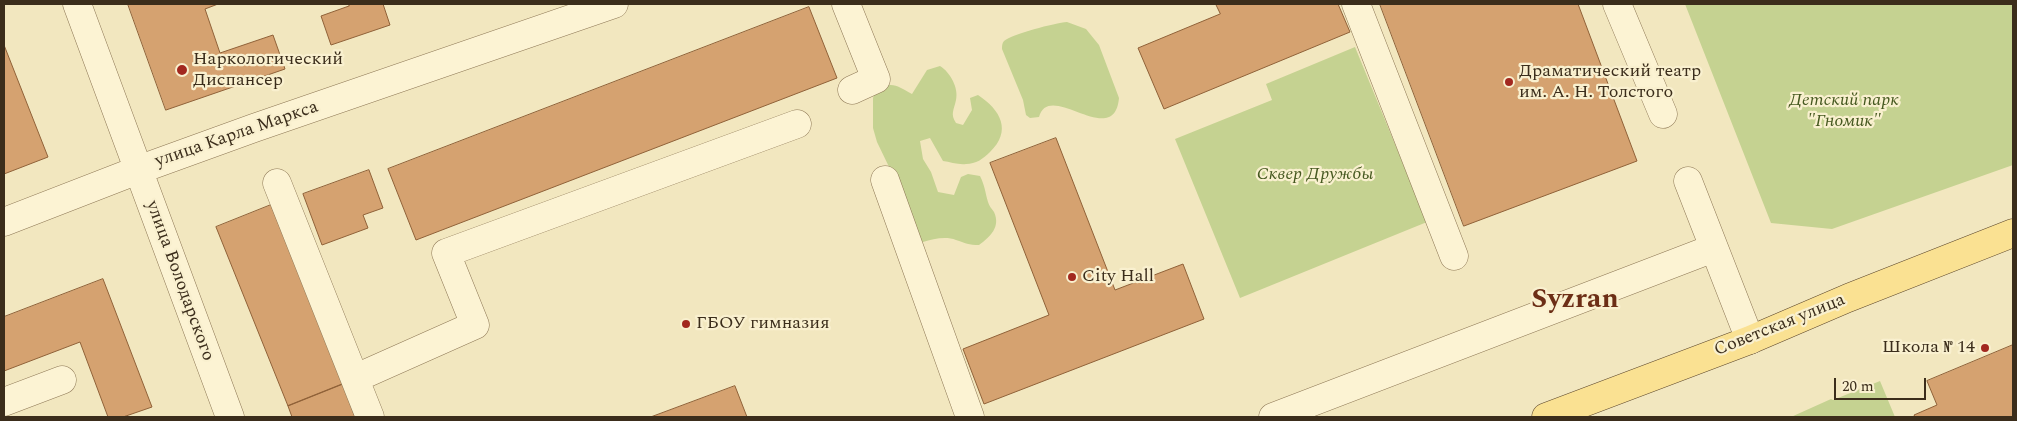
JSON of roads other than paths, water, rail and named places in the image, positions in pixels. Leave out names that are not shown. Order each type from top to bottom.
[{"type":"main road","name":"Советская улица","points":[[1546,417],[1750,340],[1848,298],[2013,233]]},
{"type":"street","name":"улица Володарского","points":[[77,4],[230,417]]},
{"type":"street","name":"улица Карла Маркса","points":[[4,222],[138,170],[254,128],[614,4]]},
{"type":"street","points":[[846,4],[876,79],[852,90]]},
{"type":"street","points":[[1356,4],[1454,256]]},
{"type":"street","points":[[1617,4],[1662,114]]},
{"type":"street","points":[[356,378],[475,325],[446,253],[796,124]]},
{"type":"street","points":[[885,180],[970,417]]},
{"type":"street","points":[[1688,181],[1750,340]]},
{"type":"street","points":[[277,183],[370,417]]},
{"type":"street","points":[[1273,417],[1714,248]]},
{"type":"street","points":[[4,402],[62,380]]},
{"type":"place","name":"Наркологический Диспансер","points":[[182,70]]},
{"type":"place","name":"Драматический театр им. А. Н. Толстого","points":[[1509,82]]},
{"type":"place","name":"City Hall","points":[[1072,277]]},
{"type":"place","name":"ГБОУ гимназия","points":[[686,324]]},
{"type":"place","name":"Школа № 14","points":[[1985,348]]},
{"type":"district","name":"Syzran","points":[[1575,302]]},
{"type":"park label","name":"Детский парк \"Гномик\"","points":[[1844,111]]},
{"type":"park label","name":"Сквер Дружбы","points":[[1315,175]]}]
